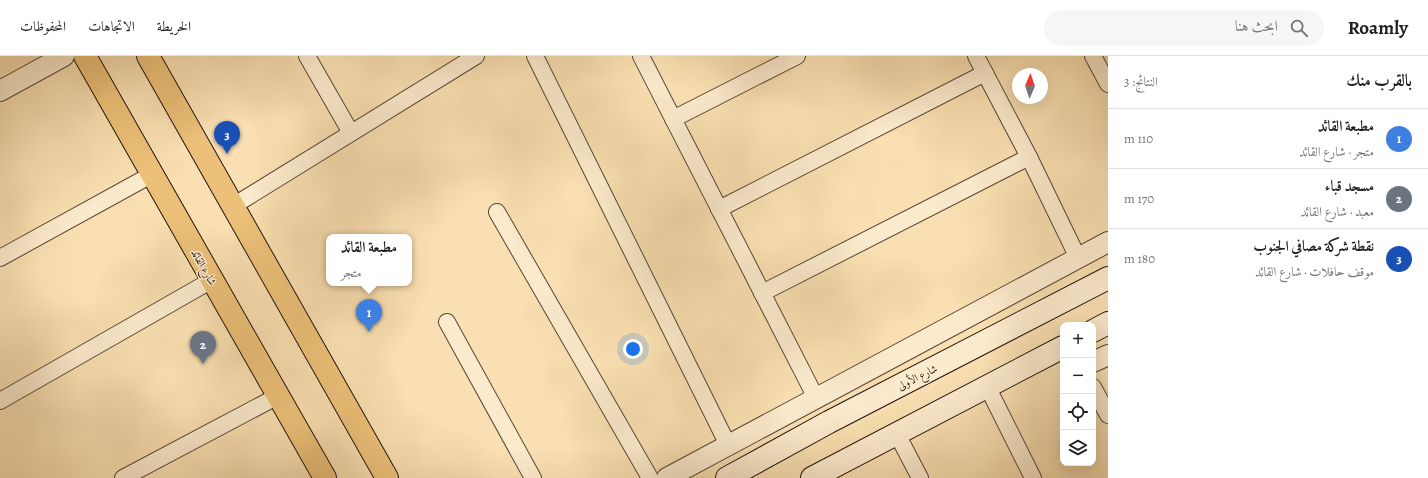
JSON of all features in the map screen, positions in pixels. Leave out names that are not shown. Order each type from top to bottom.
[{"type":"main road","name":"شارع القائد","points":[[85,56],[151,175],[325,478]]},
{"type":"main road","points":[[148,56],[387,478]]},
{"type":"main road","name":"شارع الأولى","points":[[727,478],[829,422],[1108,278]]},
{"type":"main road","points":[[1096,329],[1108,323]]},
{"type":"main road","points":[[812,478],[1060,349]]},
{"type":"street","points":[[0,91],[64,56]]},
{"type":"street","points":[[307,56],[351,133]]},
{"type":"street","points":[[233,206],[476,56]]},
{"type":"street","points":[[535,56],[728,445]]},
{"type":"street","points":[[641,56],[816,398]]},
{"type":"street","points":[[673,119],[797,56]]},
{"type":"street","points":[[976,56],[1029,157],[1078,258]]},
{"type":"street","points":[[1094,56],[1108,84]]},
{"type":"street","points":[[719,209],[985,73]]},
{"type":"street","points":[[762,293],[1029,157]]},
{"type":"street","points":[[0,258],[151,175]]},
{"type":"street","points":[[497,212],[650,478]]},
{"type":"street","points":[[667,478],[1108,242]]},
{"type":"street","points":[[0,401],[212,280]]},
{"type":"street","points":[[974,314],[989,340]]},
{"type":"street","points":[[448,322],[533,478]]},
{"type":"street","points":[[1096,361],[1108,355]]},
{"type":"street","points":[[987,386],[1033,478]]},
{"type":"street","points":[[1096,393],[1108,415]]},
{"type":"street","points":[[123,478],[278,396]]},
{"type":"street","points":[[897,434],[920,478]]},
{"type":"place","name":"نقطة شركة مصافي الجنوب","points":[[227,154]]},
{"type":"place","name":"مطبعة القائد","points":[[369,332]]},
{"type":"place","name":"مسجد قباء","points":[[203,364]]}]
